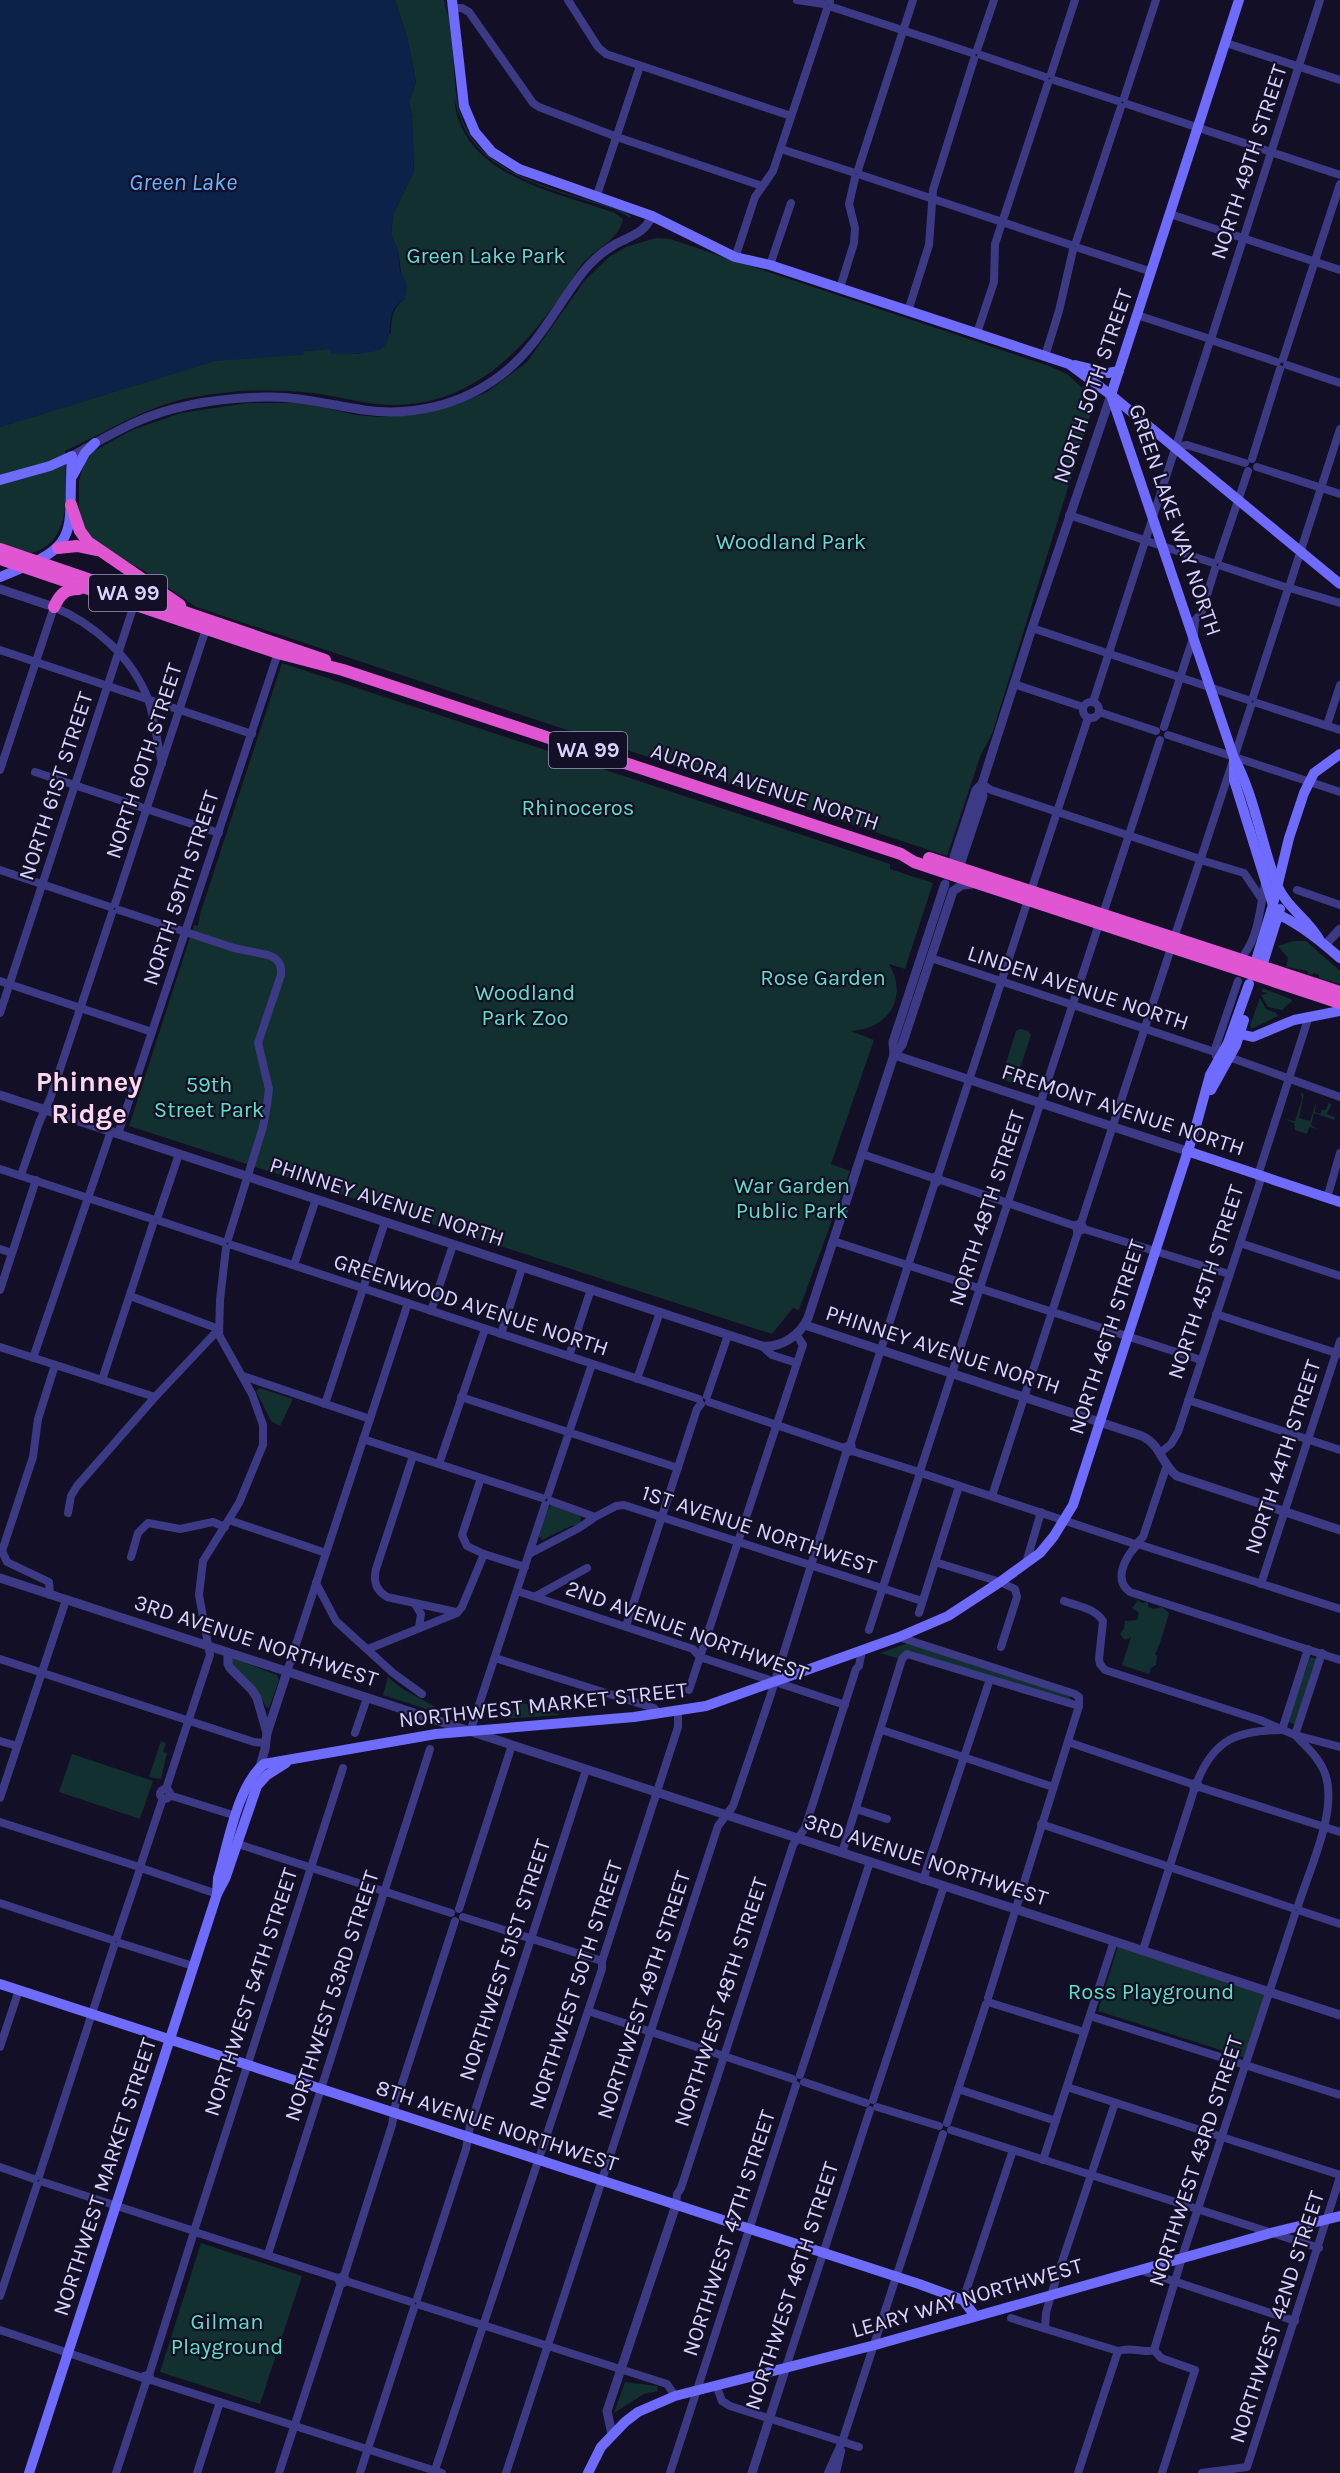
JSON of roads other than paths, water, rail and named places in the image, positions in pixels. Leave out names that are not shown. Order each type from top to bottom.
[{"type":"highway","points":[[71,505],[82,535],[97,550],[199,617]]},
{"type":"highway","points":[[58,548],[77,546],[97,550]]},
{"type":"highway","name":"AURORA AVENUE NORTH","points":[[5,556],[57,570],[312,655],[343,670]]},
{"type":"highway","name":"AURORA AVENUE NORTH","points":[[5,556],[44,575],[83,589],[278,653],[343,670],[901,854],[916,854],[938,866],[1247,968],[1340,992]]},
{"type":"highway","points":[[54,607],[60,594],[67,590],[83,589]]},
{"type":"highway","name":"AURORA AVENUE NORTH","points":[[953,870],[978,883],[1030,896]]},
{"type":"highway","name":"AURORA AVENUE NORTH","points":[[1274,976],[1340,1003]]},
{"type":"main road","name":"NORTH 50TH STREET","points":[[1111,395],[1239,0]]},
{"type":"main road","name":"GREEN LAKE WAY NORTH","points":[[453,4],[464,106],[479,137],[492,152],[513,166],[652,216],[735,257],[741,255],[1069,364],[1111,395],[1234,758],[1243,775],[1277,885],[1288,904],[1314,930],[1322,942]]},
{"type":"main road","points":[[1069,364],[1108,373],[1119,371]]},
{"type":"main road","points":[[1111,395],[1340,584]]},
{"type":"main road","points":[[70,481],[85,453],[95,443]]},
{"type":"main road","points":[[0,480],[50,466],[72,456],[69,528],[58,548],[45,558],[0,577]]},
{"type":"main road","points":[[1309,782],[1318,769],[1340,754]]},
{"type":"main road","name":"GREEN LAKE WAY NORTH","points":[[1234,758],[1234,780],[1266,878],[1274,912],[1288,918],[1340,957]]},
{"type":"main road","name":"NORTH 46TH STREET","points":[[1000,1582],[1040,1553],[1072,1505],[1187,1151],[1214,1084],[1221,1057],[1238,1030],[1247,968],[1274,912],[1277,885],[1289,838],[1309,782]]},
{"type":"main road","points":[[1238,1030],[1253,1037],[1286,1022],[1340,1011]]},
{"type":"main road","name":"FREMONT AVENUE NORTH","points":[[1187,1151],[1340,1202]]},
{"type":"main road","name":"NORTHWEST MARKET STREET","points":[[217,1894],[218,1878],[247,1787],[254,1772],[270,1763],[436,1734],[659,1714],[706,1706],[899,1637],[948,1616],[1000,1582]]},
{"type":"main road","name":"NORTHWEST MARKET STREET","points":[[29,2473],[217,1894],[238,1844],[250,1804],[262,1780],[275,1768],[290,1761]]},
{"type":"main road","name":"8TH AVENUE NORTHWEST","points":[[0,1984],[824,2252],[963,2300]]},
{"type":"main road","name":"LEARY WAY NORTHWEST","points":[[588,2473],[600,2450],[612,2434],[638,2412],[675,2396],[875,2345],[1271,2233],[1340,2216]]},
{"type":"main road","points":[[963,2300],[975,2316]]},
{"type":"street","points":[[568,0],[600,49],[609,55],[791,116]]},
{"type":"street","points":[[797,0],[829,4],[1340,175]]},
{"type":"street","points":[[840,288],[855,236],[849,204],[856,174],[913,0]]},
{"type":"street","points":[[908,311],[929,245],[933,190],[994,0]]},
{"type":"street","points":[[977,333],[994,282],[994,252],[1002,222],[1075,0]]},
{"type":"street","points":[[1045,356],[1075,246],[1156,0]]},
{"type":"street","name":"NORTH 49TH STREET","points":[[1093,702],[1320,0]]},
{"type":"street","points":[[453,4],[469,12],[533,103],[546,111],[762,186]]},
{"type":"street","points":[[741,255],[755,197],[770,176],[781,149],[829,4]]},
{"type":"street","points":[[1226,43],[1340,80]]},
{"type":"street","points":[[597,195],[640,66]]},
{"type":"street","points":[[781,149],[1152,272]]},
{"type":"street","points":[[1164,727],[1194,635],[1195,620],[1201,614],[1239,501],[1340,184]]},
{"type":"street","points":[[770,265],[790,203]]},
{"type":"street","points":[[1170,214],[1340,270]]},
{"type":"street","points":[[72,456],[127,426],[161,412],[213,401],[267,396],[396,412],[431,408],[463,397],[493,381],[514,364],[541,333],[590,264],[612,246],[642,231],[652,216]]},
{"type":"street","points":[[1137,315],[1340,383]]},
{"type":"street","name":"NORTH 50TH STREET","points":[[894,1055],[893,1042],[953,870],[983,796],[982,784],[1069,515],[1111,395]]},
{"type":"street","points":[[992,1496],[1340,429]]},
{"type":"street","points":[[1174,448],[1187,445],[1340,494]]},
{"type":"street","points":[[1069,515],[1340,603]]},
{"type":"street","points":[[0,589],[70,614],[94,629],[118,653],[147,699],[162,763]]},
{"type":"street","name":"NORTH 61ST STREET","points":[[0,1013],[134,605]]},
{"type":"street","points":[[0,770],[54,607]]},
{"type":"street","points":[[1032,628],[1340,730]]},
{"type":"street","name":"NORTH 60TH STREET","points":[[21,1175],[81,1009],[206,629]]},
{"type":"street","points":[[0,650],[252,734]]},
{"type":"street","name":"NORTH 59TH STREET","points":[[33,1358],[87,1196],[115,1133],[152,1032],[278,653]]},
{"type":"street","points":[[1014,684],[1083,707]]},
{"type":"street","points":[[1327,725],[1340,685]]},
{"type":"street","points":[[1088,702],[1093,702],[1098,705],[1099,712],[1095,717],[1088,718],[1083,714],[1083,707],[1088,702]]},
{"type":"street","points":[[1099,712],[1156,731]]},
{"type":"street","points":[[811,1566],[1088,718]]},
{"type":"street","points":[[1156,731],[1164,727]]},
{"type":"street","points":[[1156,731],[1156,736],[1160,740],[1166,739],[1167,729],[1164,727]]},
{"type":"street","points":[[1168,735],[1340,792]]},
{"type":"street","name":"NORTH 48TH STREET","points":[[883,1588],[1160,740]]},
{"type":"street","points":[[35,772],[219,833]]},
{"type":"street","points":[[982,784],[992,790],[1244,873],[1261,898]]},
{"type":"street","points":[[0,870],[234,948],[268,955],[280,964],[281,975],[258,1043],[269,1089],[263,1127],[227,1244],[219,1329],[221,1340],[252,1394],[262,1425],[263,1446],[227,1523],[203,1561],[199,1578],[199,1595],[210,1655],[0,2296]]},
{"type":"street","name":"NORTH 46TH STREET","points":[[1221,1057],[1247,968],[1249,948],[1261,909],[1266,878]]},
{"type":"street","name":"NORTH 50TH STREET","points":[[805,1325],[894,1055],[902,1045],[952,891],[962,885],[978,883]]},
{"type":"street","points":[[1298,890],[1340,905]]},
{"type":"street","points":[[1322,942],[1335,937],[1340,929]]},
{"type":"street","name":"LINDEN AVENUE NORTH","points":[[931,958],[1340,1097]]},
{"type":"street","points":[[0,981],[152,1032]]},
{"type":"street","name":"NORTH 45TH STREET","points":[[1161,1452],[1175,1438],[1188,1400],[1260,1182],[1258,1175],[1309,1016]]},
{"type":"street","name":"FREMONT AVENUE NORTH","points":[[894,1055],[1187,1151]]},
{"type":"street","name":"PHINNEY AVENUE NORTH","points":[[0,1095],[762,1346],[772,1355],[797,1363]]},
{"type":"street","points":[[1327,1198],[1340,1153]]},
{"type":"street","points":[[102,1380],[179,1154]]},
{"type":"street","points":[[862,1155],[1080,1228],[1229,1274]]},
{"type":"street","name":"GREENWOOD AVENUE NORTH","points":[[0,1168],[959,1486],[1340,1609]]},
{"type":"street","points":[[0,1290],[36,1180]]},
{"type":"street","points":[[294,1265],[316,1199]]},
{"type":"street","points":[[325,1404],[385,1222]]},
{"type":"street","points":[[833,1241],[1201,1360]]},
{"type":"street","points":[[1240,1243],[1340,1276]]},
{"type":"street","points":[[431,1311],[453,1245]]},
{"type":"street","points":[[0,1249],[12,1253]]},
{"type":"street","points":[[501,1334],[522,1268]]},
{"type":"street","points":[[569,1356],[591,1289]]},
{"type":"street","points":[[130,1296],[219,1329]]},
{"type":"street","points":[[250,1804],[251,1788],[265,1749],[267,1733],[408,1303]]},
{"type":"street","points":[[637,1379],[660,1312]]},
{"type":"street","points":[[1216,1314],[1338,1354]]},
{"type":"street","name":"PHINNEY AVENUE NORTH","points":[[762,1346],[779,1344],[796,1334],[805,1325],[1147,1438],[1161,1452],[1167,1465]]},
{"type":"street","points":[[68,1513],[71,1496],[77,1486],[155,1397],[219,1329]]},
{"type":"street","points":[[439,1464],[485,1329]]},
{"type":"street","points":[[689,1690],[803,1345],[796,1334]]},
{"type":"street","points":[[626,1626],[697,1409],[704,1401],[728,1335]]},
{"type":"street","name":"NORTH 44TH STREET","points":[[1261,1584],[1338,1354],[1340,1341]]},
{"type":"street","points":[[0,1347],[155,1397]]},
{"type":"street","points":[[469,1730],[592,1364]]},
{"type":"street","points":[[50,1594],[49,1582],[7,1562],[2,1551],[33,1457],[38,1422],[55,1365]]},
{"type":"street","points":[[243,1376],[370,1419]]},
{"type":"street","points":[[461,1397],[678,1468]]},
{"type":"street","points":[[1188,1400],[1340,1450]]},
{"type":"street","points":[[363,1439],[595,1517]]},
{"type":"street","points":[[413,1456],[375,1579],[379,1591],[384,1595],[457,1613]]},
{"type":"street","points":[[1167,1465],[1173,1473],[1182,1478],[1340,1530]]},
{"type":"street","points":[[1167,1465],[1138,1544],[1128,1555],[1121,1578],[1123,1585],[1133,1593],[1340,1660]]},
{"type":"street","points":[[481,1478],[462,1535],[468,1546],[484,1554],[525,1567]]},
{"type":"street","points":[[919,1613],[959,1486]]},
{"type":"street","name":"1ST AVENUE NORTHWEST","points":[[530,1554],[595,1517],[622,1505],[922,1601]]},
{"type":"street","points":[[1025,1565],[1041,1512]]},
{"type":"street","points":[[131,1557],[138,1533],[148,1523],[180,1529],[213,1522],[227,1523],[326,1553]]},
{"type":"street","points":[[368,1649],[457,1613],[466,1600],[484,1554]]},
{"type":"street","points":[[935,1562],[1000,1582],[1010,1586],[1017,1593],[1001,1647]]},
{"type":"street","name":"NORTHWEST 49TH STREET","points":[[506,2473],[718,1826],[733,1806],[811,1566]]},
{"type":"street","points":[[536,1596],[587,1568]]},
{"type":"street","name":"3RD AVENUE NORTHWEST","points":[[0,1578],[1340,2015]]},
{"type":"street","points":[[316,1583],[336,1621],[393,1673],[422,1694]]},
{"type":"street","points":[[869,1630],[883,1588]]},
{"type":"street","name":"2ND AVENUE NORTHWEST","points":[[517,1591],[626,1626],[694,1650],[700,1657],[845,1705]]},
{"type":"street","points":[[0,1798],[66,1600]]},
{"type":"street","points":[[1064,1601],[1095,1612],[1103,1621],[1100,1664],[1106,1670],[1260,1720],[1295,1735],[1310,1737],[1340,1747]]},
{"type":"street","points":[[414,1603],[421,1614],[419,1629]]},
{"type":"street","points":[[828,2473],[842,2442],[875,2345],[943,2128],[988,2002],[1079,1706],[1079,1697],[1075,1694],[899,1637]]},
{"type":"street","points":[[1282,1730],[1308,1649]]},
{"type":"street","name":"NORTHWEST 48TH STREET","points":[[612,2434],[606,2411],[676,2205],[678,2192],[793,1845],[805,1828],[862,1650]]},
{"type":"street","points":[[228,1653],[230,1668],[257,1698],[267,1733]]},
{"type":"street","points":[[1295,1735],[1323,1653]]},
{"type":"street","points":[[842,1853],[903,1659],[907,1654],[1079,1706]]},
{"type":"street","points":[[495,1658],[654,1708],[659,1714]]},
{"type":"street","points":[[0,1659],[264,1743]]},
{"type":"street","points":[[923,1880],[990,1679]]},
{"type":"street","points":[[355,1733],[367,1698]]},
{"type":"street","name":"NORTHWEST 50TH STREET","points":[[437,2472],[658,1793],[657,1787],[678,1727],[678,1712]]},
{"type":"street","points":[[431,1718],[436,1734]]},
{"type":"street","points":[[490,1728],[490,1732],[500,1741]]},
{"type":"street","points":[[882,1730],[1053,1787]]},
{"type":"street","points":[[1143,1950],[1196,1786],[1214,1750],[1246,1732],[1282,1730]]},
{"type":"street","name":"NORTHWEST 43RD STREET","points":[[1154,2350],[1324,1827],[1329,1801],[1325,1773],[1316,1757],[1295,1735]]},
{"type":"street","points":[[0,1741],[17,1746]]},
{"type":"street","points":[[1068,1742],[1340,1832]]},
{"type":"street","points":[[247,1787],[259,1748],[264,1743]]},
{"type":"street","points":[[279,2473],[392,2124],[455,1915],[512,1745]]},
{"type":"street","name":"NORTHWEST 53RD STREET","points":[[268,2254],[430,1749]]},
{"type":"street","name":"NORTHWEST 54TH STREET","points":[[116,2473],[343,1768]]},
{"type":"street","name":"NORTHWEST 51ST STREET","points":[[360,2473],[586,1770]]},
{"type":"street","points":[[166,1794],[236,1816]]},
{"type":"street","points":[[856,1809],[887,1819]]},
{"type":"street","points":[[0,1822],[217,1894]]},
{"type":"street","points":[[1041,1824],[1340,1924]]},
{"type":"street","points":[[238,1844],[385,1890],[455,1915],[460,1921],[463,1917],[602,1961]]},
{"type":"street","name":"NORTHWEST 47TH STREET","points":[[670,2473],[870,1862]]},
{"type":"street","name":"NORTHWEST 46TH STREET","points":[[752,2473],[944,1886]]},
{"type":"street","points":[[0,1903],[193,1966]]},
{"type":"street","points":[[1043,2160],[1114,1941]]},
{"type":"street","points":[[0,2047],[19,1990]]},
{"type":"street","points":[[988,2002],[1084,2032]]},
{"type":"street","points":[[588,2011],[943,2128],[948,2134],[951,2130],[1319,2248]]},
{"type":"street","points":[[1090,2016],[1340,2095]]},
{"type":"street","points":[[1067,2087],[1340,2176]]},
{"type":"street","points":[[958,2089],[1056,2121]]},
{"type":"street","points":[[1045,2328],[1051,2295],[1115,2103]]},
{"type":"street","points":[[963,2300],[1012,2150]]},
{"type":"street","points":[[0,2167],[415,2304],[667,2384],[675,2396]]},
{"type":"street","name":"NORTHWEST 42ND STREET","points":[[1202,2473],[1247,2468],[1319,2248],[1340,2176]]},
{"type":"street","points":[[1140,2270],[1295,2321]]},
{"type":"street","points":[[1011,2318],[1118,2351],[1131,2348],[1147,2352],[1154,2350],[1161,2358],[1195,2370],[1162,2473]]},
{"type":"street","points":[[0,2330],[437,2472]]},
{"type":"street","points":[[1078,2473],[1118,2351]]},
{"type":"street","points":[[716,2385],[724,2403],[859,2447]]},
{"type":"street","points":[[197,2473],[220,2402]]},
{"type":"street","points":[[836,2473],[842,2442]]},
{"type":"water","name":"Green Lake","points":[[0,0],[395,0],[407,37],[416,82],[409,102],[412,118],[414,171],[393,215],[391,234],[398,251],[400,271],[407,284],[405,299],[396,307],[392,315],[386,344],[372,352],[331,354],[330,349],[304,351],[303,355],[214,361],[0,427]]},
{"type":"district","name":"Phinney Ridge","points":[[89,1097]]},
{"type":"park label","name":"Green Lake Park","points":[[486,256]]},
{"type":"park label","name":"Woodland Park","points":[[791,542]]},
{"type":"park label","name":"Rhinoceros","points":[[578,808]]},
{"type":"park label","name":"Rose Garden","points":[[823,978]]},
{"type":"park label","name":"Woodland Park Zoo","points":[[525,1006]]},
{"type":"park label","name":"59th Street Park","points":[[209,1098]]},
{"type":"park label","name":"War Garden Public Park","points":[[792,1198]]},
{"type":"park label","name":"Ross Playground","points":[[1151,1992]]},
{"type":"park label","name":"Gilman Playground","points":[[227,2334]]}]
